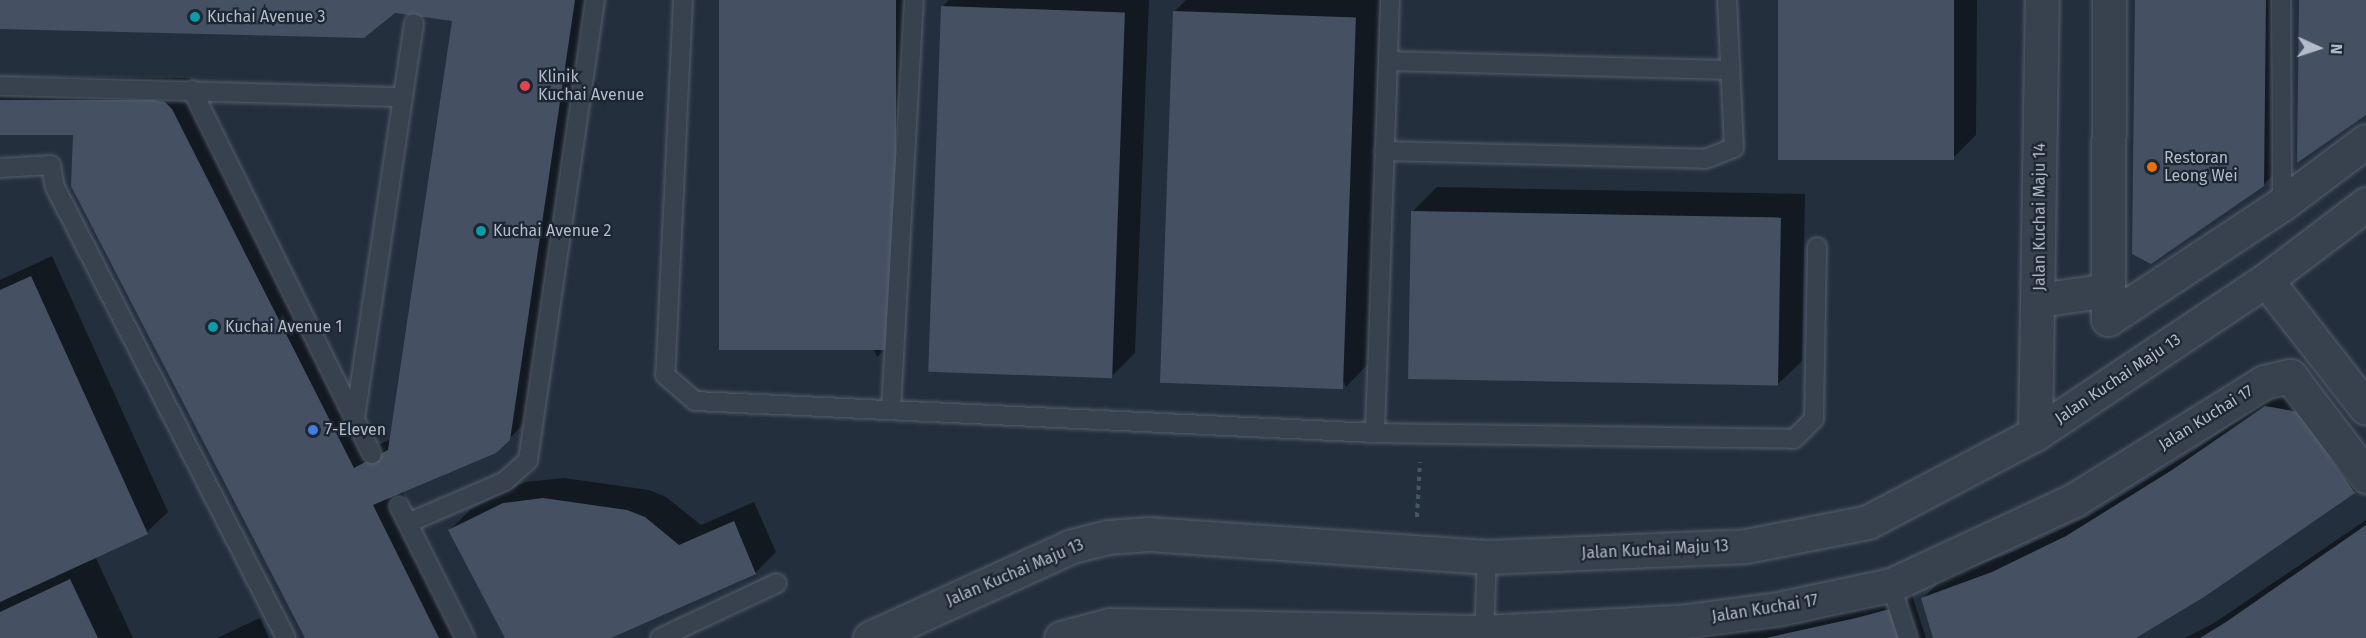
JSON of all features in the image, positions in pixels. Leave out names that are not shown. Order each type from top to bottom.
[{"type":"street","name":"Jalan Kuchai Maju 14","points":[[2035,434],[2039,300],[2042,0]]},
{"type":"street","points":[[2109,0],[2108,319],[2282,204],[2366,141]]},
{"type":"street","name":"Jalan Kuchai Maju 13","points":[[870,638],[1072,546],[1108,537],[1149,534],[1487,557],[1746,546],[1868,522],[2035,434],[2266,280],[2366,204]]},
{"type":"street","points":[[2266,280],[2366,408]]},
{"type":"street","points":[[2039,300],[2108,290]]},
{"type":"street","name":"Jalan Kuchai 17","points":[[1061,638],[1110,625],[1484,635],[1677,622],[1778,609],[1891,585],[2074,500],[2264,382],[2290,376],[2366,476]]},
{"type":"lane","points":[[408,523],[505,481],[528,460],[595,0]]},
{"type":"lane","points":[[683,0],[665,375],[695,401],[1375,433],[1794,439],[1814,419],[1818,248]]},
{"type":"lane","points":[[891,410],[914,0]]},
{"type":"lane","points":[[1375,433],[1390,0]]},
{"type":"lane","points":[[1384,151],[1705,159],[1734,148],[1727,0]]},
{"type":"lane","points":[[2281,0],[2282,204]]},
{"type":"lane","points":[[355,418],[414,23]]},
{"type":"lane","points":[[1388,61],[1729,70]]},
{"type":"lane","points":[[0,86],[403,97]]},
{"type":"lane","points":[[192,90],[372,454]]},
{"type":"lane","points":[[0,168],[51,165],[55,188],[286,638]]},
{"type":"lane","points":[[399,506],[465,638]]},
{"type":"lane","points":[[1484,635],[1487,557]]},
{"type":"lane","points":[[660,638],[777,583]]},
{"type":"lane","points":[[1891,585],[1908,638]]},
{"type":"path","points":[[1415,552],[1422,434]]},
{"type":"building","points":[[0,0],[575,0],[510,440],[496,453],[373,505],[439,638],[305,638],[71,186],[73,135],[0,135],[0,100],[155,100],[165,102],[172,109],[354,468],[388,450],[452,21],[395,13],[364,38],[0,29]]},
{"type":"building","points":[[719,0],[896,0],[896,350],[719,350]]},
{"type":"building","points":[[1778,0],[1954,0],[1954,160],[1778,160]]},
{"type":"building","points":[[2135,0],[2266,0],[2264,186],[2151,264],[2132,254]]},
{"type":"building","points":[[2299,0],[2366,0],[2366,115],[2297,163]]},
{"type":"building","points":[[941,6],[1125,12],[1112,378],[928,372]]},
{"type":"building","points":[[1173,11],[1356,17],[1343,389],[1160,383]]},
{"type":"building","points":[[1411,211],[1781,217],[1778,385],[1408,379]]},
{"type":"building","points":[[31,276],[148,534],[0,602],[0,290]]},
{"type":"building","points":[[2265,406],[2299,412],[2355,493],[2204,597],[2136,638],[1933,638],[1921,598],[1992,572],[2066,536],[2172,470]]},
{"type":"building","points":[[543,498],[627,510],[645,517],[679,545],[734,521],[756,574],[611,638],[505,638],[448,530],[503,503]]},
{"type":"building","points":[[2366,525],[2366,638],[2200,638],[2226,622]]},
{"type":"building","points":[[70,579],[98,638],[0,638],[0,612]]},
{"type":"building","points":[[1890,609],[1899,638],[1766,638],[1856,618]]},
{"type":"place","name":"Kuchai Avenue 3","points":[[195,17]]},
{"type":"place","name":"Klinik Kuchai Avenue","points":[[525,86]]},
{"type":"place","name":"Restoran Leong Wei","points":[[2152,167]]},
{"type":"place","name":"Kuchai Avenue 2","points":[[481,231]]},
{"type":"place","name":"Kuchai Avenue 1","points":[[213,327]]},
{"type":"place","name":"7-Eleven","points":[[313,430]]}]
